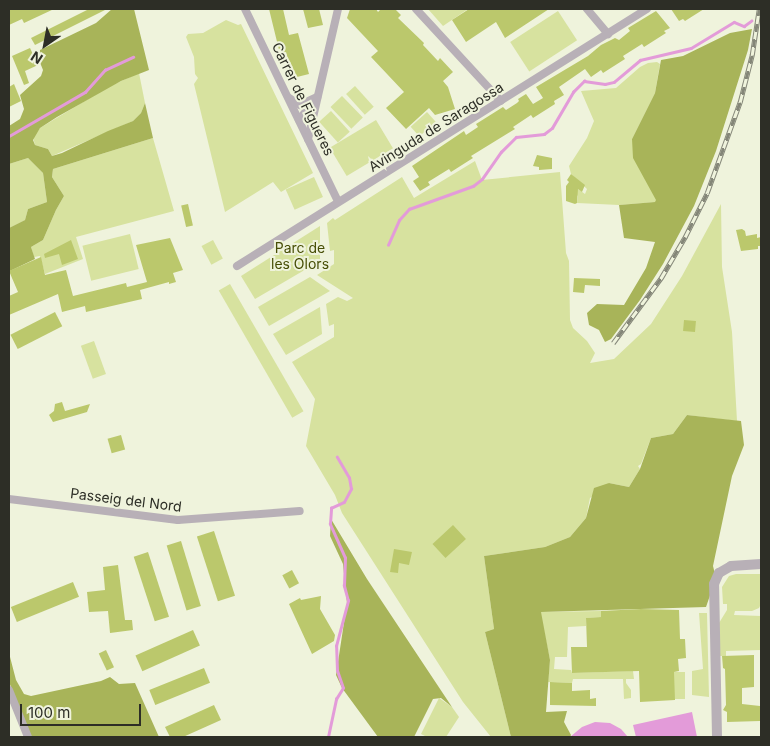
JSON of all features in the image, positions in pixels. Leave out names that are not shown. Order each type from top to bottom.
[{"type":"street","name":"Carrer de Figueres","points":[[245,9],[338,201]]},
{"type":"street","points":[[308,139],[338,9]]},
{"type":"street","points":[[416,9],[502,101]]},
{"type":"street","points":[[587,9],[608,34]]},
{"type":"street","name":"Avinguda de Saragossa","points":[[237,266],[647,9]]},
{"type":"street","points":[[288,97],[300,105],[317,97]]},
{"type":"street","points":[[314,114],[306,122],[300,120],[317,97]]},
{"type":"street","name":"Passeig del Nord","points":[[9,499],[178,520],[300,511]]},
{"type":"street","points":[[716,737],[714,584],[720,573],[731,566],[761,564]]},
{"type":"street","points":[[9,690],[28,737]]},
{"type":"green space","points":[[112,9],[134,9],[149,70],[121,81],[57,117],[40,128],[33,140],[35,145],[48,149],[52,156],[62,153],[133,121],[141,113],[145,103],[153,138],[53,169],[52,177],[64,196],[43,240],[31,247],[35,259],[10,271],[9,228],[25,220],[28,209],[47,202],[43,173],[28,158],[9,164],[9,126],[20,119],[24,109],[20,95],[41,76],[43,70],[39,60],[40,50],[96,23]]},
{"type":"green space","points":[[428,9],[468,9],[443,26]]},
{"type":"green space","points":[[558,11],[577,40],[529,71],[510,42]]},
{"type":"green space","points":[[226,20],[238,25],[241,24],[313,173],[281,192],[273,182],[225,212],[194,84],[198,78],[195,74],[194,57],[186,37],[188,34],[203,33]]},
{"type":"green space","points":[[752,29],[748,50],[716,151],[694,206],[663,264],[640,300],[611,339],[605,342],[599,330],[589,325],[587,313],[597,304],[624,305],[646,268],[655,242],[624,238],[619,205],[655,202],[656,200],[633,158],[632,139],[655,93],[661,60],[683,56],[730,33]]},
{"type":"green space","points":[[657,62],[660,64],[655,93],[632,139],[657,200],[656,202],[619,205],[577,203],[578,196],[575,193],[578,189],[585,194],[587,189],[571,174],[569,166],[587,138],[594,121],[581,91],[616,88],[640,67],[648,63]]},
{"type":"green space","points":[[139,73],[145,103],[141,113],[133,121],[52,156],[48,149],[35,145],[33,137],[40,128],[108,87]]},
{"type":"green space","points":[[355,86],[374,107],[365,115],[346,94]]},
{"type":"green space","points":[[342,96],[363,118],[351,129],[330,107]]},
{"type":"green space","points":[[331,111],[350,132],[338,143],[319,122]]},
{"type":"green space","points":[[427,112],[436,122],[419,136],[411,127]]},
{"type":"green space","points":[[376,120],[393,148],[347,176],[330,148]]},
{"type":"green space","points":[[153,138],[174,211],[76,237],[83,259],[45,274],[40,256],[34,257],[31,247],[43,240],[64,196],[52,177],[53,169]]},
{"type":"green space","points":[[28,158],[43,173],[47,202],[28,209],[25,220],[9,228],[9,164]]},
{"type":"green space","points":[[475,161],[482,180],[560,172],[566,253],[569,261],[570,320],[573,328],[587,341],[595,353],[590,363],[614,359],[651,324],[682,276],[721,204],[722,267],[732,332],[737,421],[687,415],[673,434],[651,438],[641,464],[638,466],[640,469],[629,487],[609,483],[590,498],[586,518],[570,537],[545,547],[484,556],[494,629],[485,632],[511,737],[491,737],[463,702],[342,513],[335,495],[306,446],[315,399],[292,362],[334,337],[334,324],[329,326],[326,304],[338,297],[347,301],[353,298],[317,275],[334,264],[334,250],[330,251],[327,223],[333,218],[335,220],[402,177],[414,198]]},
{"type":"green space","points":[[314,177],[323,197],[295,210],[286,190]]},
{"type":"green space","name":"Parc de les Olors","points":[[320,226],[320,261],[255,299],[241,276]]},
{"type":"green space","points":[[130,234],[139,269],[91,281],[82,246]]},
{"type":"green space","points":[[213,240],[223,259],[211,265],[202,246]]},
{"type":"green space","points":[[310,277],[330,291],[269,326],[258,307]]},
{"type":"green space","points":[[230,284],[304,411],[292,418],[219,290]]},
{"type":"green space","points":[[320,307],[322,334],[286,355],[273,334]]},
{"type":"green space","points":[[94,341],[106,374],[93,379],[81,346]]},
{"type":"green space","points":[[687,415],[741,421],[744,445],[732,476],[713,566],[716,578],[706,607],[541,612],[550,660],[546,712],[567,711],[564,722],[571,735],[570,737],[511,737],[485,632],[494,629],[484,556],[545,547],[570,537],[586,518],[594,488],[609,483],[629,487],[640,469],[651,438],[673,434]]},
{"type":"green space","points":[[331,519],[367,579],[452,707],[441,698],[433,699],[414,737],[378,737],[342,688],[336,675],[347,603],[343,564],[330,536]]},
{"type":"green space","points":[[736,574],[761,574],[761,604],[759,608],[752,611],[735,611],[734,615],[761,616],[761,650],[726,651],[726,656],[720,656],[719,623],[727,610],[727,604],[723,604],[722,587],[729,576]]},
{"type":"green space","points":[[601,611],[601,617],[586,618],[586,626],[568,627],[567,657],[555,657],[554,669],[571,670],[572,673],[633,671],[634,679],[626,679],[626,683],[631,690],[631,698],[624,699],[623,679],[573,679],[572,683],[548,682],[550,660],[540,612]]},
{"type":"green space","points":[[699,613],[707,613],[709,697],[692,695],[692,671],[703,669]]},
{"type":"green space","points":[[9,653],[16,680],[24,694],[31,696],[101,681],[110,677],[119,684],[135,683],[159,737],[31,737],[9,682]]},
{"type":"green space","points":[[674,672],[685,672],[685,699],[674,699]]},
{"type":"green space","points":[[439,698],[452,707],[459,717],[446,737],[427,737],[421,734]]},
{"type":"shaded area","points":[[692,712],[697,737],[636,737],[633,725]]},
{"type":"shaded area","points":[[595,722],[610,723],[621,729],[628,737],[570,737],[582,727]]},
{"type":"building","points":[[9,9],[54,9],[24,23],[22,19],[9,25]]},
{"type":"building","points":[[89,9],[107,9],[35,45],[31,38]]},
{"type":"building","points":[[269,9],[283,9],[289,35],[298,33],[309,74],[293,78],[286,52],[280,54]]},
{"type":"building","points":[[303,9],[319,9],[323,25],[308,28]]},
{"type":"building","points":[[350,9],[376,9],[378,12],[381,9],[395,9],[401,15],[398,18],[424,43],[423,45],[438,61],[440,58],[453,72],[443,81],[448,87],[455,109],[435,115],[429,108],[406,129],[386,108],[404,92],[371,57],[378,51],[347,18]]},
{"type":"building","points":[[469,9],[549,9],[505,38],[496,22],[466,42],[452,20]]},
{"type":"building","points":[[671,9],[704,9],[685,21],[683,19],[679,21]]},
{"type":"building","points":[[656,11],[670,28],[664,31],[666,33],[644,47],[642,44],[623,56],[625,59],[603,73],[601,70],[591,77],[585,69],[559,87],[564,95],[554,101],[555,104],[533,118],[531,115],[513,127],[515,129],[471,156],[473,158],[451,172],[449,169],[428,182],[430,185],[420,191],[413,181],[419,177],[412,166],[464,131],[466,135],[478,127],[476,124],[503,107],[506,110],[526,94],[533,104],[543,98],[536,87],[588,56],[601,45],[615,38],[619,40],[630,31],[628,28]]},
{"type":"building","points":[[30,48],[38,65],[25,71],[29,83],[24,85],[12,56]]},
{"type":"building","points":[[14,84],[21,101],[9,107],[9,87]]},
{"type":"building","points":[[537,155],[552,158],[552,169],[539,170],[539,167],[533,166]]},
{"type":"building","points":[[571,174],[585,185],[582,192],[578,189],[577,203],[575,204],[566,201],[566,186],[569,182],[567,180]]},
{"type":"building","points":[[188,204],[193,225],[186,227],[181,206]]},
{"type":"building","points":[[742,229],[745,231],[746,236],[757,234],[757,238],[761,237],[761,246],[758,246],[758,249],[741,251],[736,230]]},
{"type":"building","points":[[170,238],[183,270],[173,273],[176,282],[169,284],[169,282],[140,290],[142,299],[86,312],[85,306],[62,312],[58,294],[9,315],[9,296],[18,292],[9,271],[41,257],[45,275],[66,270],[73,296],[126,283],[127,287],[147,282],[136,245]]},
{"type":"building","points":[[71,240],[78,259],[62,265],[59,254],[45,258],[44,254]]},
{"type":"building","points":[[574,278],[600,279],[600,286],[585,285],[584,293],[573,292]]},
{"type":"building","points":[[55,312],[62,326],[18,349],[10,335]]},
{"type":"building","points":[[684,320],[696,321],[695,332],[683,331]]},
{"type":"building","points":[[62,402],[65,411],[90,404],[87,412],[53,422],[49,415],[54,411],[55,404]]},
{"type":"building","points":[[121,435],[125,449],[112,453],[108,439]]},
{"type":"building","points":[[453,525],[466,539],[445,558],[433,544]]},
{"type":"building","points":[[214,531],[235,596],[218,601],[197,537]]},
{"type":"building","points":[[181,541],[201,606],[187,610],[167,545]]},
{"type":"building","points":[[394,549],[412,552],[409,565],[399,563],[398,573],[390,572]]},
{"type":"building","points":[[148,552],[169,617],[155,621],[134,557]]},
{"type":"building","points":[[118,565],[125,620],[132,620],[133,630],[110,633],[108,611],[89,612],[87,592],[105,590],[103,567]]},
{"type":"building","points":[[292,570],[299,583],[289,588],[282,575]]},
{"type":"building","points":[[73,582],[79,597],[17,622],[11,607]]},
{"type":"building","points":[[321,596],[320,609],[335,635],[334,641],[312,654],[289,604],[300,598],[301,600]]},
{"type":"building","points":[[679,610],[680,639],[685,639],[686,658],[678,659],[679,671],[674,672],[675,700],[640,702],[639,671],[572,673],[571,647],[587,647],[586,618],[601,617],[601,611]]},
{"type":"building","points":[[193,630],[200,646],[142,671],[135,656]]},
{"type":"building","points":[[106,650],[114,667],[107,671],[99,653]]},
{"type":"building","points":[[754,655],[754,687],[742,688],[742,704],[760,706],[760,721],[727,722],[727,712],[723,710],[726,705],[725,669],[723,668],[722,656]]},
{"type":"building","points":[[204,668],[210,683],[155,705],[149,690]]},
{"type":"building","points":[[550,682],[572,683],[572,691],[590,690],[590,699],[596,698],[596,706],[550,705]]},
{"type":"building","points":[[214,705],[221,720],[183,737],[170,737],[165,727]]},
{"type":"waterway","points":[[388,245],[399,220],[409,209],[473,186],[482,179],[501,152],[516,137],[544,134],[552,128],[573,92],[584,81],[605,84],[614,82],[640,60],[691,48],[734,22],[744,26],[751,21]]},
{"type":"waterway","points":[[9,136],[85,92],[105,70],[133,57]]},
{"type":"waterway","points":[[328,737],[336,699],[343,688],[337,671],[336,646],[348,601],[344,586],[345,558],[330,524],[331,508],[344,502],[351,489],[349,478],[337,457]]},
{"type":"railway","points":[[613,343],[661,278],[685,237],[707,193],[740,102],[752,55],[759,9]]}]
